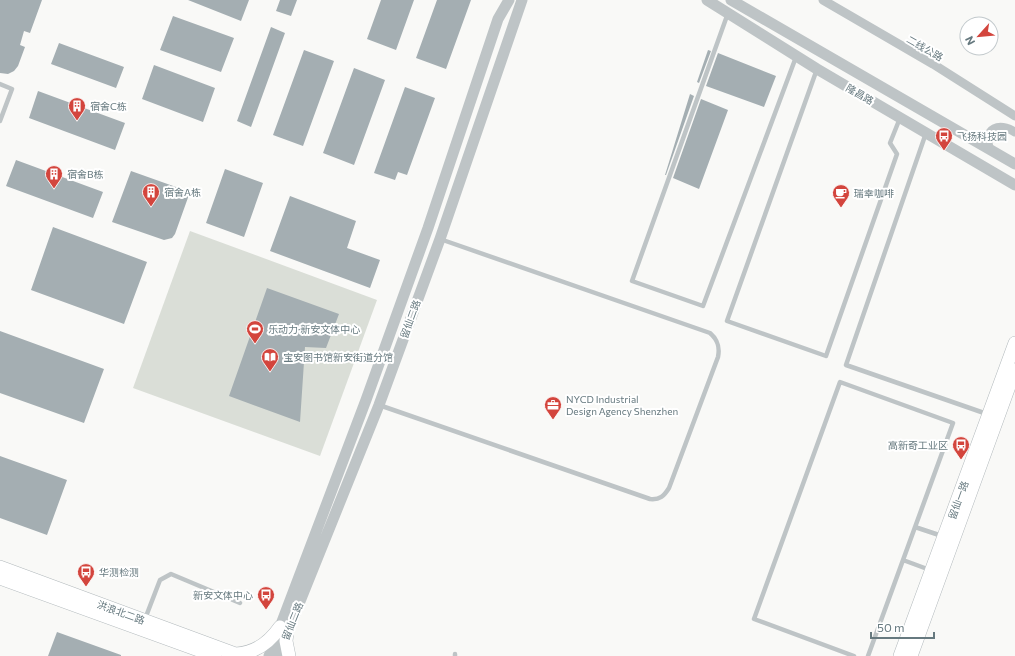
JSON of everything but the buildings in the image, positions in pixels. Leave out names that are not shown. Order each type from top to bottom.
[{"type":"main road","name":"留仙一路","points":[[948,539],[989,414],[1015,343]]},
{"type":"main road","name":"留仙一路","points":[[900,656],[936,572],[1015,370]]},
{"type":"main road","name":"洪浪北二路","points":[[0,567],[239,655]]},
{"type":"main road","name":"留仙一路","points":[[911,656],[936,572]]},
{"type":"main road","name":"洪浪北二路","points":[[0,578],[215,656]]},
{"type":"main road","points":[[239,655],[261,647],[283,630],[289,656]]},
{"type":"street","name":"留仙二路","points":[[278,656],[283,630],[428,228],[498,19],[509,0]]},
{"type":"street","name":"留仙二路","points":[[269,656],[283,630],[379,405],[440,239],[522,0]]},
{"type":"street","name":"隆昌路","points":[[707,0],[796,57],[1015,185]]},
{"type":"street","name":"隆昌路","points":[[731,0],[1015,164]]},
{"type":"street","name":"二线公路","points":[[823,0],[933,64],[1015,116]]},
{"type":"street","points":[[501,14],[515,20]]},
{"type":"street","points":[[989,148],[988,138],[992,130],[997,127],[1003,127],[1015,132]]},
{"type":"lane","points":[[729,13],[632,281],[703,306],[796,57]]},
{"type":"lane","points":[[817,69],[727,321],[826,356],[897,154],[890,143],[900,118]]},
{"type":"lane","points":[[0,84],[12,89],[0,121]]},
{"type":"lane","points":[[926,133],[846,365],[989,414]]},
{"type":"lane","points":[[379,405],[650,499],[656,499],[666,494],[669,488],[718,357],[720,349],[718,343],[715,337],[710,333],[440,239]]},
{"type":"lane","points":[[854,656],[754,619],[840,382],[953,423],[868,656]]},
{"type":"lane","points":[[915,527],[948,539]]},
{"type":"lane","points":[[903,560],[936,572]]},
{"type":"lane","points":[[144,620],[160,580],[172,574],[240,603]]},
{"type":"shaded area","name":"乐动力·新安文体中心","points":[[190,231],[377,300],[320,456],[133,388]]},
{"type":"place","name":"宿舍C栋","points":[[77,121]]},
{"type":"place","name":"飞扬科技园","points":[[944,151]]},
{"type":"place","name":"宿舍B栋","points":[[54,189]]},
{"type":"place","name":"宿舍A栋","points":[[151,207]]},
{"type":"place","name":"瑞幸咖啡","points":[[841,208]]},
{"type":"place","name":"乐动力·新安文体中心","points":[[255,344]]},
{"type":"place","name":"宝安图书馆新安街道分馆","points":[[270,372]]},
{"type":"place","name":"NYCD Industrial Design Agency Shenzhen","points":[[553,420]]},
{"type":"place","name":"高新奇工业区","points":[[961,460]]},
{"type":"place","name":"华测检测","points":[[86,587]]},
{"type":"place","name":"新安文体中心","points":[[266,610]]}]
